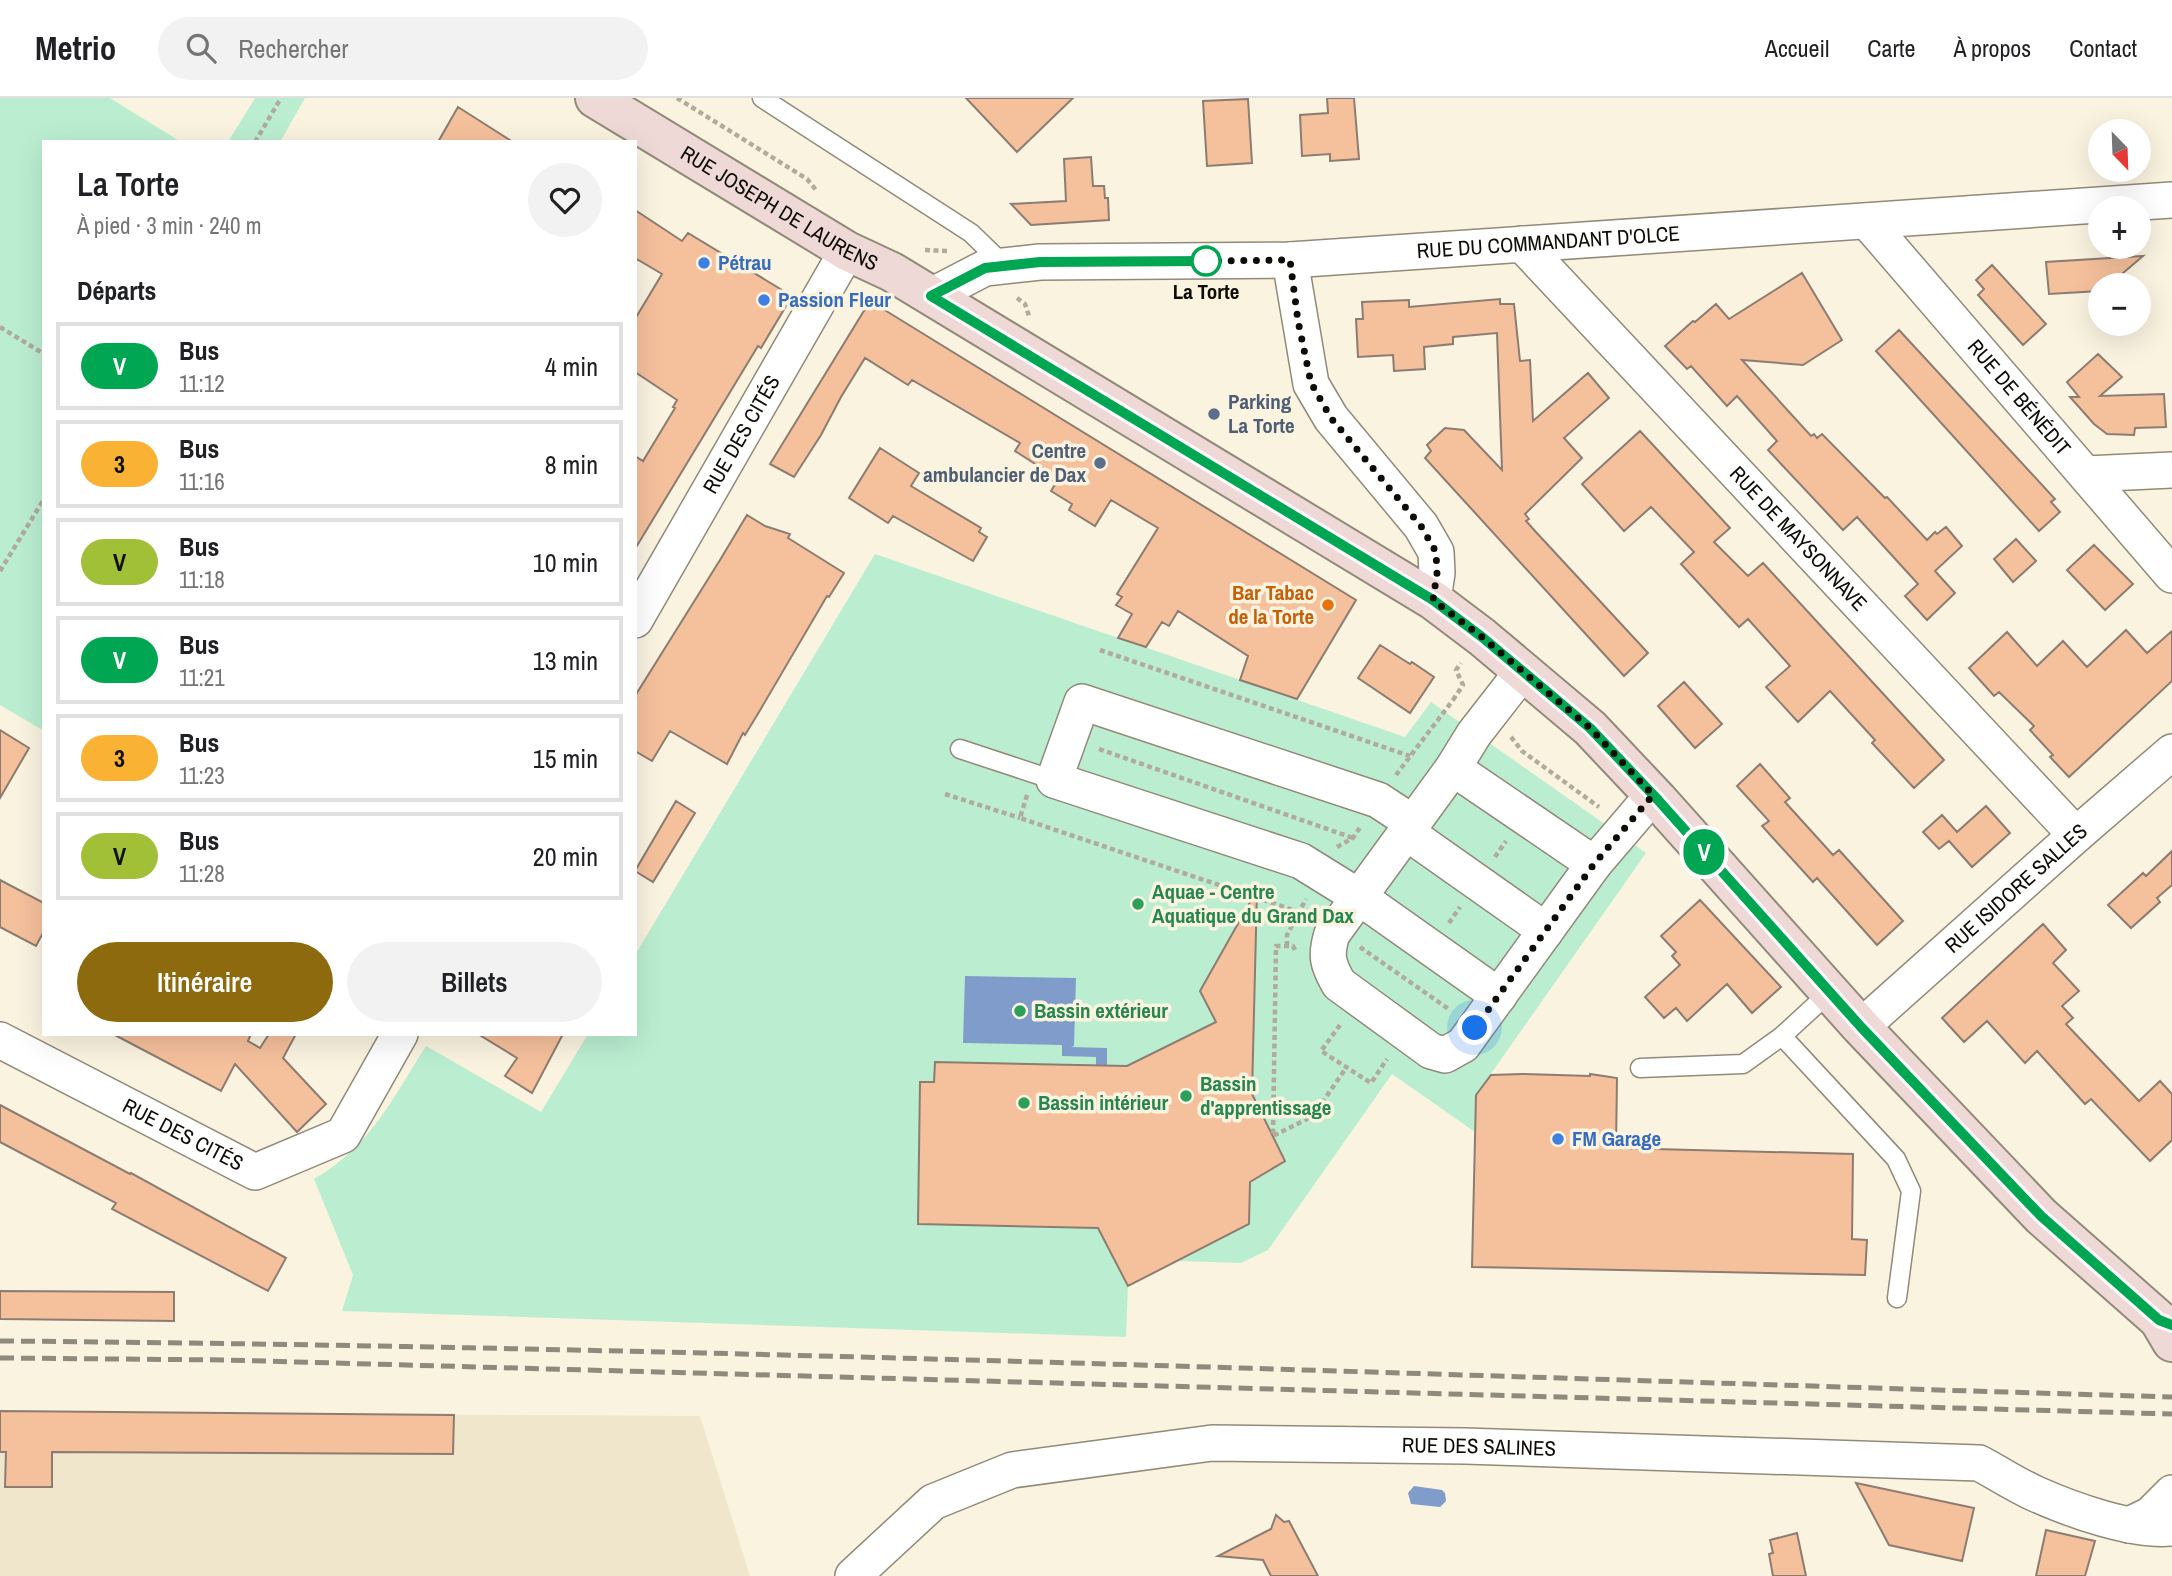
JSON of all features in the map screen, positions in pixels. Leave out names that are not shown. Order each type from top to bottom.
[{"type":"main road","name":"RUE JOSEPH DE LAURENS","points":[[596,98],[847,251],[892,272],[1433,600],[1482,637],[1590,728],[1861,1027],[2041,1216],[2168,1329]]},
{"type":"street","name":"RUE DU COMMANDANT D'OLCE","points":[[931,296],[985,268],[1040,262],[1290,260],[2172,201]]},
{"type":"street","name":"RUE DE BÉNÉDIT","points":[[1867,221],[2172,575]]},
{"type":"street","name":"RUE DE MAYSONNAVE","points":[[1522,244],[2076,835]]},
{"type":"street","name":"RUE DES CITÉS","points":[[637,617],[847,251]]},
{"type":"street","points":[[1290,260],[1311,383],[1331,418],[1421,526],[1436,552],[1437,573],[1433,600]]},
{"type":"street","points":[[2085,474],[2172,470]]},
{"type":"street","points":[[1523,671],[1474,734],[1453,768],[1335,930],[1327,950],[1330,968],[1339,984],[1431,1051],[1445,1055],[1463,1045],[1594,864],[1653,795]]},
{"type":"street","points":[[1499,996],[1359,897],[1301,861],[1054,780],[1082,702],[1378,800],[1409,828],[1545,932]]},
{"type":"street","name":"RUE ISIDORE SALLES","points":[[1861,1027],[2172,752]]},
{"type":"street","points":[[1453,768],[1594,864]]},
{"type":"street","name":"RUE DES CITÉS","points":[[0,1040],[255,1172],[343,1135],[399,1036]]},
{"type":"street","name":"RUE DES SALINES","points":[[852,1576],[933,1502],[1012,1470],[1212,1443],[1479,1446],[1979,1463],[2036,1494],[2089,1514],[2129,1525],[2172,1528]]},
{"type":"street","points":[[2129,1525],[2150,1515],[2172,1493]]},
{"type":"lane","points":[[762,98],[971,233],[1005,266]]},
{"type":"lane","points":[[960,749],[1054,780]]},
{"type":"lane","points":[[1640,1068],[1743,1064],[1782,1035],[1830,992]]},
{"type":"lane","points":[[1782,1035],[1896,1159],[1911,1191],[1897,1298]]},
{"type":"path","points":[[256,140],[281,98]]},
{"type":"path","points":[[677,98],[807,179],[815,190],[827,197]]},
{"type":"path","points":[[918,246],[925,251],[945,249],[951,253]]},
{"type":"path","points":[[0,327],[42,353]]},
{"type":"path","points":[[0,571],[42,502]]},
{"type":"path","points":[[1100,650],[1410,757]]},
{"type":"path","points":[[1463,708],[1452,700],[1463,685],[1455,670],[1464,660]]},
{"type":"path","points":[[1509,734],[1522,751],[1605,812]]},
{"type":"path","points":[[945,794],[1020,818]]},
{"type":"path","points":[[1286,946],[1287,934],[1301,907],[1456,1015]]},
{"type":"path","points":[[1276,946],[1273,1136],[1313,1116],[1346,1068]]},
{"type":"path","points":[[1359,999],[1321,1051],[1371,1083],[1406,1033]]},
{"type":"shaded area","points":[[0,1412],[700,1416],[750,1576],[0,1576]]},
{"type":"green space","points":[[0,98],[110,98],[178,140],[42,140],[42,730],[0,705]]},
{"type":"green space","points":[[255,98],[305,98],[281,140],[229,140]]},
{"type":"green space","name":"Aquae - Centre Aquatique du Grand Dax","points":[[875,554],[1405,737],[1431,702],[1646,853],[1476,1095],[1475,1132],[1392,1074],[1268,1250],[1241,1263],[1177,1261],[1128,1286],[1126,1337],[342,1311],[353,1275],[314,1179],[351,1152],[366,1136],[391,1103],[426,1046],[541,1112],[587,1036],[637,1036],[637,952]]},
{"type":"water","name":"Bassin extérieur","points":[[965,976],[1076,978],[1074,1046],[1071,1047],[1107,1048],[1107,1066],[1096,1066],[1096,1057],[1062,1056],[1062,1045],[963,1043]]},
{"type":"water","points":[[1414,1486],[1442,1490],[1446,1501],[1440,1507],[1411,1504],[1408,1493]]},
{"type":"building","points":[[966,98],[1073,98],[1017,152]]},
{"type":"building","points":[[1327,98],[1354,98],[1359,159],[1330,161],[1330,154],[1302,156],[1300,115],[1328,113]]},
{"type":"building","points":[[1248,99],[1252,163],[1207,166],[1203,101]]},
{"type":"building","points":[[458,107],[510,140],[439,140]]},
{"type":"building","points":[[1091,157],[1093,186],[1104,186],[1105,198],[1108,198],[1109,220],[1031,225],[1011,204],[1066,201],[1064,159]]},
{"type":"building","points":[[637,211],[682,241],[688,233],[792,296],[761,348],[758,346],[637,546],[637,457],[643,461],[675,408],[673,407],[677,400],[637,373],[637,316],[662,274],[637,259]]},
{"type":"building","points":[[2139,259],[2123,273],[2088,273],[2088,292],[2049,294],[2046,262]]},
{"type":"building","points":[[1992,265],[2046,324],[2023,345],[1978,295],[1984,289],[1976,280]]},
{"type":"building","points":[[1802,273],[1842,340],[1803,365],[1742,360],[1811,436],[1814,434],[1817,438],[1822,434],[1927,540],[1946,527],[1962,546],[1935,571],[1955,593],[1927,620],[1905,596],[1918,584],[1857,517],[1843,530],[1768,450],[1777,441],[1737,396],[1727,406],[1691,366],[1687,369],[1665,346],[1716,304],[1729,319]]},
{"type":"building","points":[[1500,299],[1500,304],[1514,304],[1520,361],[1530,360],[1533,421],[1588,373],[1609,398],[1564,438],[1582,458],[1525,514],[1529,519],[1526,521],[1648,653],[1624,676],[1425,458],[1431,451],[1427,445],[1445,428],[1464,430],[1502,470],[1497,333],[1453,337],[1453,344],[1424,347],[1425,369],[1394,371],[1393,355],[1358,357],[1356,319],[1363,319],[1362,302],[1409,300],[1409,307]]},
{"type":"building","points":[[870,301],[1356,600],[1297,699],[1240,680],[1248,656],[1178,611],[1169,626],[1162,622],[1146,647],[1118,638],[1132,614],[1116,605],[1122,597],[1117,594],[1158,528],[1111,500],[1095,526],[1069,510],[1072,504],[1051,491],[1056,483],[1043,475],[1046,471],[1015,451],[1020,443],[912,380],[908,385],[865,358],[794,477],[770,464]]},
{"type":"building","points":[[1899,330],[2055,499],[2051,502],[2060,512],[2039,531],[1876,351]]},
{"type":"building","points":[[2098,354],[2122,377],[2100,396],[2164,394],[2166,427],[2135,428],[2134,435],[2107,434],[2094,424],[2070,397],[2079,397],[2067,382]]},
{"type":"building","points":[[1640,431],[1730,528],[1714,542],[1748,576],[1763,563],[1944,760],[1914,788],[1872,743],[1875,740],[1830,691],[1798,722],[1766,687],[1790,666],[1748,619],[1739,627],[1681,564],[1694,552],[1651,507],[1624,531],[1582,484]]},
{"type":"building","points":[[880,448],[919,473],[911,486],[981,528],[979,532],[987,537],[973,561],[893,516],[888,523],[849,498]]},
{"type":"building","points":[[747,515],[765,526],[790,534],[788,538],[844,573],[829,597],[827,596],[745,735],[743,733],[727,764],[670,731],[652,761],[637,752],[637,693]]},
{"type":"building","points":[[2016,539],[2036,561],[2013,582],[1994,559]]},
{"type":"building","points":[[2094,545],[2133,584],[2105,610],[2067,570]]},
{"type":"building","points":[[2126,630],[2147,653],[2172,631],[2172,681],[2069,777],[2030,730],[2034,726],[1999,692],[1994,696],[1969,668],[2007,632],[2037,666],[2063,641],[2087,667]]},
{"type":"building","points":[[1380,645],[1434,677],[1410,713],[1358,678]]},
{"type":"building","points":[[1684,682],[1722,724],[1695,748],[1658,706]]},
{"type":"building","points":[[0,730],[29,748],[0,798]]},
{"type":"building","points":[[1760,764],[1790,798],[1785,802],[1833,855],[1839,850],[1903,921],[1877,945],[1817,878],[1813,882],[1762,826],[1769,821],[1737,786]]},
{"type":"building","points":[[676,801],[695,813],[653,882],[637,872],[637,868]]},
{"type":"building","points":[[1986,806],[2010,833],[1972,867],[1949,841],[1939,849],[1923,832],[1942,815],[1957,832]]},
{"type":"building","points":[[2172,851],[2172,885],[2157,898],[2160,902],[2131,928],[2108,905],[2143,873],[2146,876]]},
{"type":"building","points":[[0,880],[42,902],[42,935],[36,946],[0,927]]},
{"type":"building","points":[[1257,890],[1252,1094],[1285,1161],[1250,1182],[1249,1224],[1128,1286],[1098,1228],[918,1224],[920,1082],[934,1082],[935,1062],[1127,1066],[1216,1022],[1200,991]]},
{"type":"building","points":[[1700,900],[1781,987],[1752,1013],[1727,984],[1687,1021],[1676,1008],[1664,1018],[1645,997],[1680,965],[1672,956],[1676,952],[1661,936]]},
{"type":"building","points":[[2043,924],[2066,950],[2053,963],[2079,991],[2062,1006],[2073,1018],[2066,1024],[2139,1101],[2160,1081],[2172,1094],[2172,1140],[2150,1161],[2091,1099],[2085,1104],[2037,1051],[2025,1063],[1987,1021],[1964,1042],[1942,1018]]},
{"type":"building","points":[[117,1036],[250,1036],[248,1041],[260,1048],[268,1036],[295,1036],[283,1058],[326,1104],[297,1132],[235,1064],[221,1091]]},
{"type":"building","points":[[481,1036],[562,1036],[532,1093],[505,1076],[517,1058]]},
{"type":"building","points":[[1590,1074],[1617,1078],[1616,1148],[1853,1154],[1852,1239],[1867,1240],[1865,1275],[1472,1267],[1476,1095],[1491,1075]]},
{"type":"building","points":[[0,1105],[286,1258],[268,1291],[112,1209],[116,1203],[0,1142]]},
{"type":"building","points":[[0,1291],[174,1292],[174,1321],[0,1319]]},
{"type":"building","points":[[0,1411],[454,1415],[453,1454],[52,1452],[52,1487],[5,1487],[6,1452],[0,1452]]},
{"type":"building","points":[[1856,1483],[1974,1508],[1962,1561],[1889,1545]]},
{"type":"building","points":[[1276,1515],[1284,1522],[1289,1521],[1318,1576],[1271,1576],[1263,1560],[1218,1556],[1271,1529]]},
{"type":"building","points":[[2046,1530],[2095,1541],[2085,1576],[2036,1576]]},
{"type":"building","points":[[1797,1533],[1806,1576],[1773,1576],[1769,1554],[1773,1553],[1770,1540]]},
{"type":"railway","points":[[0,1341],[543,1349],[2172,1397]]},
{"type":"railway","points":[[0,1358],[226,1360],[2172,1414]]},
{"type":"bus line","name":"V","points":[[1206,261],[1040,262],[985,268],[931,296],[1433,600],[1482,637],[1590,728],[1861,1027],[2041,1216],[2159,1320],[2172,1325]]},
{"type":"place","name":"La Torte","points":[[1206,261]]},
{"type":"place","name":"Pétrau","points":[[704,263]]},
{"type":"place","name":"Passion Fleur","points":[[764,300]]},
{"type":"place","name":"Parking La Torte","points":[[1214,414]]},
{"type":"place","name":"Centre ambulancier de Dax","points":[[1100,463]]},
{"type":"place","name":"Bar Tabac de la Torte","points":[[1328,605]]},
{"type":"place","name":"Aquae - Centre Aquatique du Grand Dax","points":[[1138,904]]},
{"type":"place","name":"Bassin extérieur","points":[[1020,1011]]},
{"type":"place","name":"Bassin d'apprentissage","points":[[1186,1096]]},
{"type":"place","name":"Bassin intérieur","points":[[1024,1103]]},
{"type":"place","name":"FM Garage","points":[[1558,1139]]},
{"type":"route","points":[[1206,261],[1290,260],[1298,321],[1311,383],[1331,418],[1421,526],[1436,552],[1437,573],[1433,600],[1482,637],[1590,728],[1653,795],[1594,864],[1475,1028]]}]
